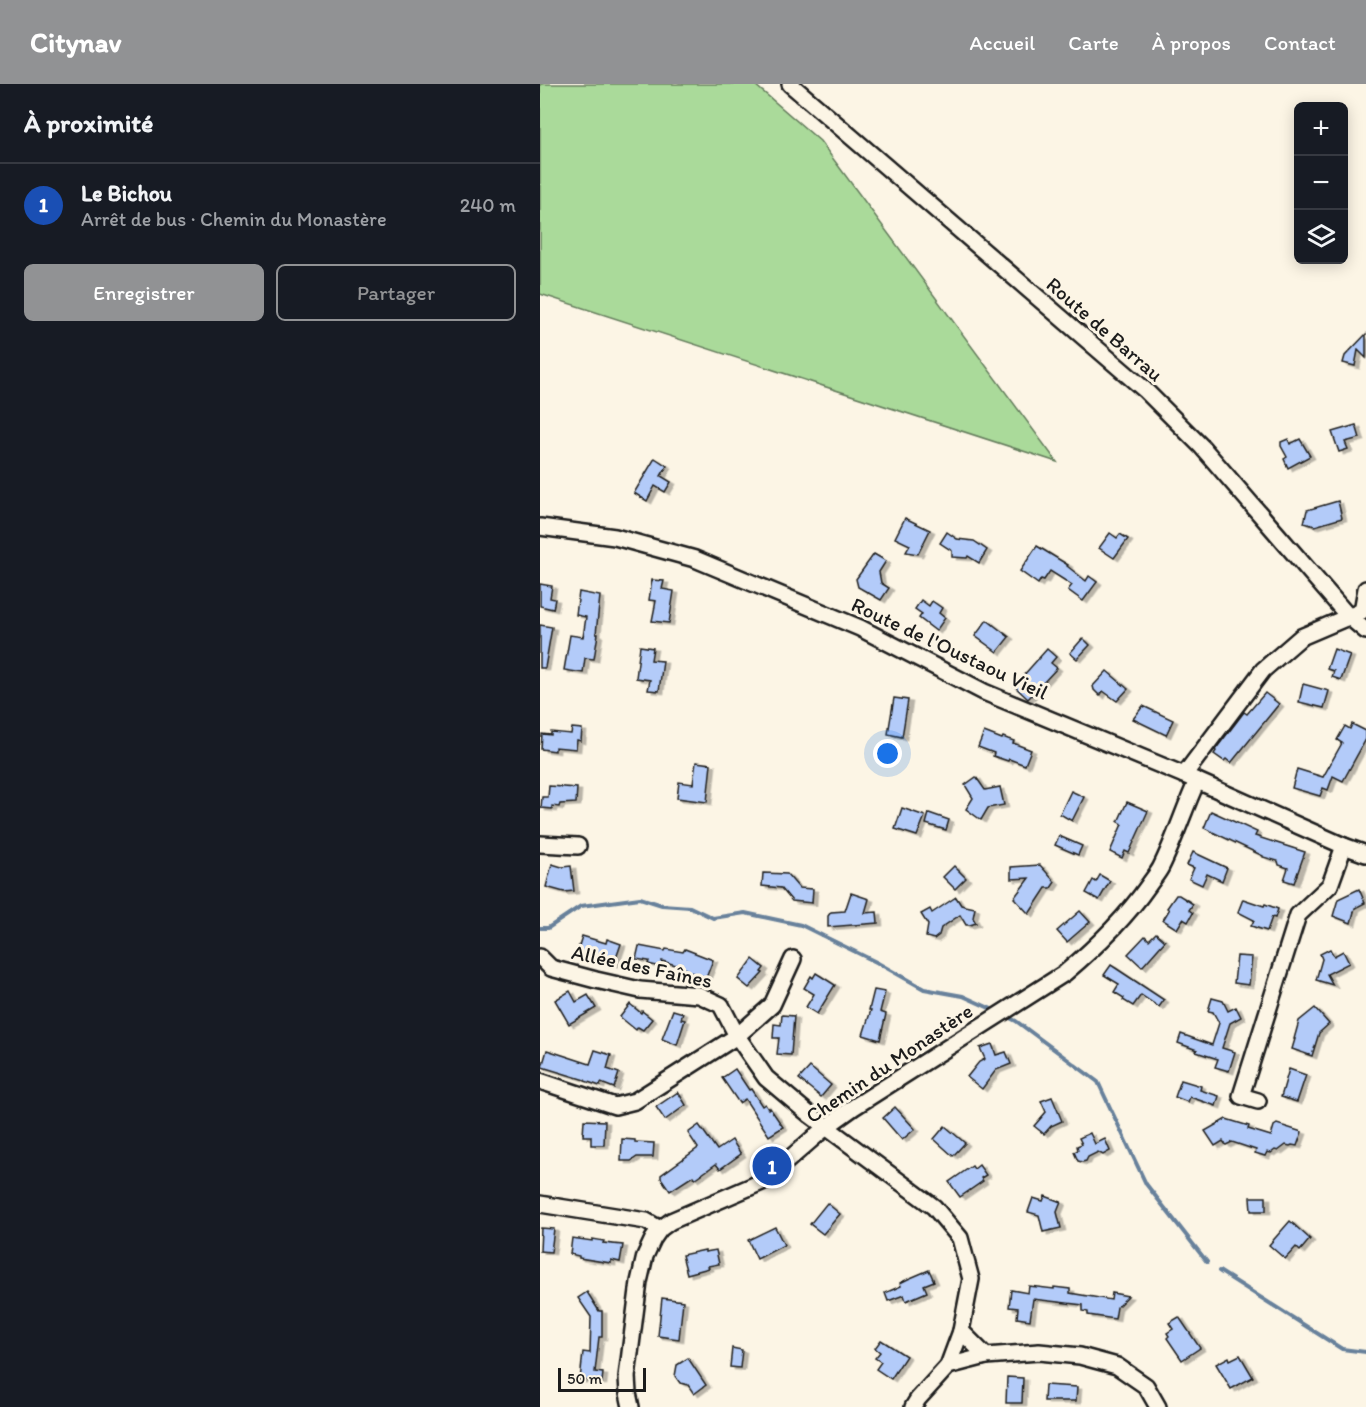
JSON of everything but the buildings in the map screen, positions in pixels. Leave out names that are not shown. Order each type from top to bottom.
[{"type":"street","name":"Route de Barrau","points":[[790,84],[1145,390],[1202,447],[1348,616],[1366,632]]},
{"type":"street","name":"Route de l'Oustaou Vieil","points":[[540,527],[615,537],[695,559],[860,628],[984,692],[1366,854]]},
{"type":"street","points":[[1348,616],[1362,610],[1366,588]]},
{"type":"street","name":"Chemin du Monastère","points":[[660,1229],[671,1221],[764,1181],[826,1127],[854,1107],[1065,972],[1093,950],[1133,907],[1160,868],[1181,823],[1188,800],[1190,778],[1263,670],[1301,637],[1348,616]]},
{"type":"street","points":[[540,844],[578,846]]},
{"type":"street","points":[[1258,1101],[1241,1096],[1298,915],[1330,885],[1344,846]]},
{"type":"street","name":"Allée des Faînes","points":[[540,957],[551,968],[596,980],[640,990],[699,995],[721,1005],[737,1036],[766,1078],[826,1127],[934,1207],[960,1238],[971,1279],[961,1331],[948,1366]]},
{"type":"street","points":[[540,1081],[615,1106],[635,1101],[737,1036],[772,1005],[793,959]]},
{"type":"street","points":[[540,1204],[646,1221],[660,1229],[652,1239],[645,1256],[639,1282],[627,1377],[631,1407]]},
{"type":"street","points":[[961,1331],[986,1356]]},
{"type":"street","points":[[913,1407],[948,1366],[986,1356],[1039,1352],[1080,1356],[1117,1366],[1146,1386],[1158,1407]]},
{"type":"green space","points":[[540,84],[754,84],[820,141],[1057,462],[540,294]]},
{"type":"waterway","points":[[540,928],[548,928],[581,906],[640,898],[662,905],[690,907],[713,918],[745,913],[801,925],[924,989],[963,996],[996,1011]]},
{"type":"waterway","points":[[1006,1016],[1098,1082],[1146,1184],[1207,1262]]},
{"type":"waterway","points":[[1219,1271],[1342,1349],[1366,1352]]},
{"type":"place","name":"Le Bichou","points":[[772,1166]]}]
